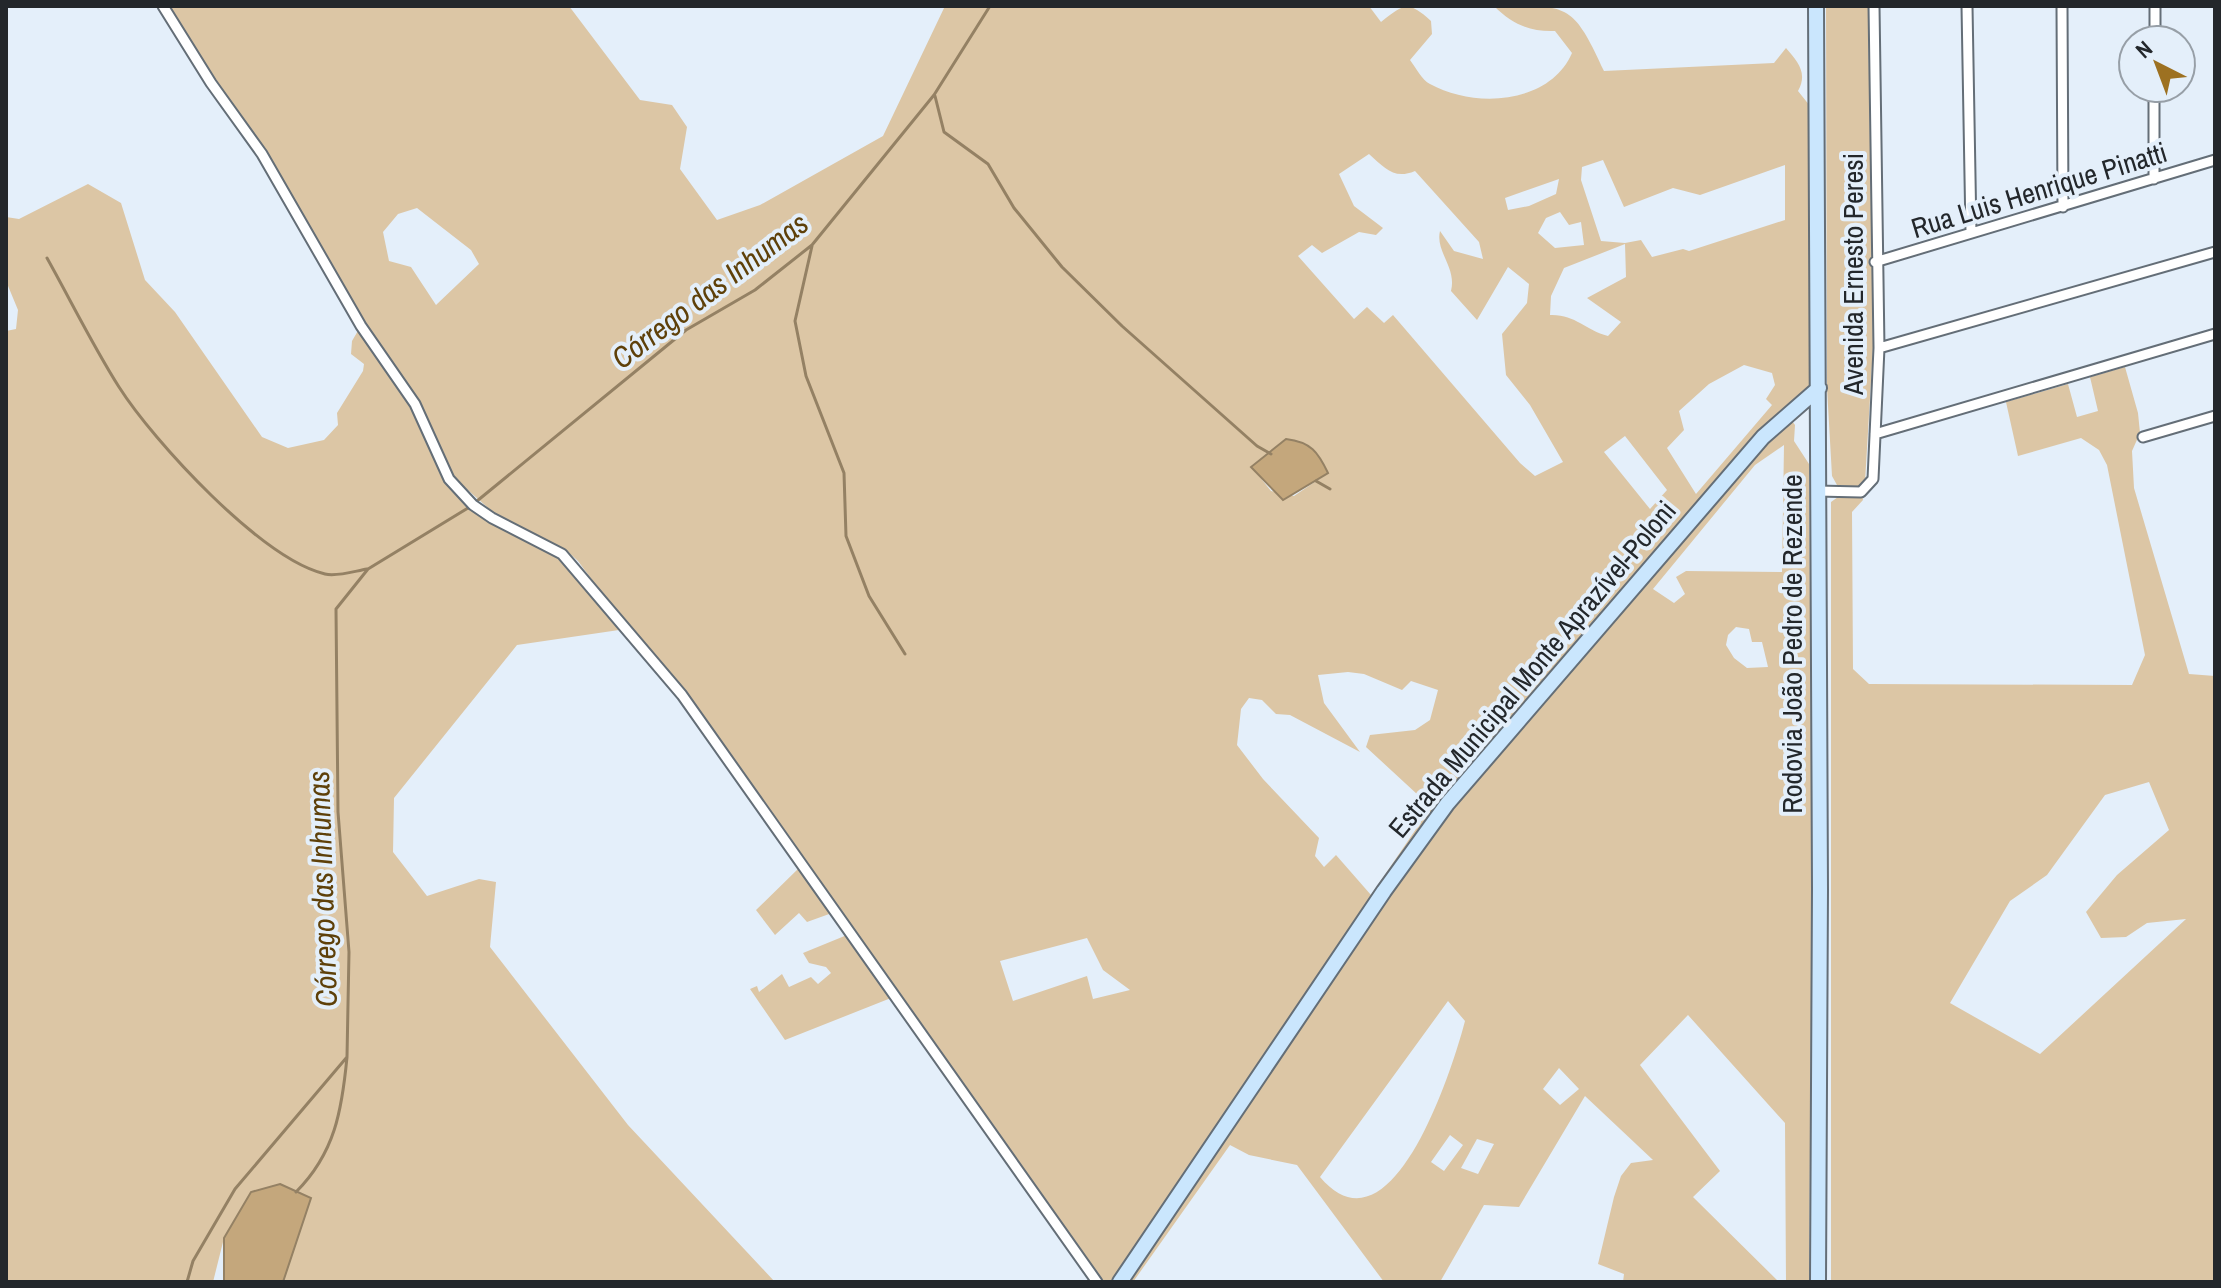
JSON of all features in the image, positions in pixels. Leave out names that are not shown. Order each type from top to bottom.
[{"type":"main road","name":"Rodovia João Pedro de Rezende","points":[[1816,6],[1819,388],[1818,1282]]},
{"type":"main road","name":"Estrada Municipal Monte Aprazível-Poloni","points":[[1120,1282],[1384,891],[1447,804],[1763,437],[1819,388]]},
{"type":"street","points":[[163,6],[211,83],[262,154],[361,326],[415,404],[449,479],[473,505],[492,518],[562,554],[682,695],[1097,1282]]},
{"type":"street","name":"Avenida Ernesto Peresi","points":[[1817,491],[1867,489],[1873,479],[1879,348],[1875,262],[1874,6]]},
{"type":"street","points":[[1967,6],[1971,233]]},
{"type":"street","points":[[2062,6],[2063,207]]},
{"type":"street","points":[[2154,104],[2154,179]]},
{"type":"street","name":"Rua Luis Henrique Pinatti","points":[[1875,262],[2215,160]]},
{"type":"street","points":[[1879,348],[2215,252]]},
{"type":"street","points":[[1875,434],[2215,334]]},
{"type":"street","points":[[2143,437],[2215,416]]},
{"type":"shaded area","points":[[166,6],[569,6],[640,100],[672,105],[687,127],[680,169],[717,220],[760,205],[883,136],[945,6],[1369,6],[1381,22],[1401,8],[1411,7],[1431,21],[1432,34],[1410,60],[1422,77],[1448,92],[1489,99],[1529,92],[1547,83],[1561,70],[1572,53],[1555,31],[1522,26],[1494,6],[1538,6],[1565,12],[1575,20],[1604,71],[1774,63],[1786,48],[1802,73],[1798,91],[1810,106],[1814,381],[1760,434],[1444,802],[1115,1282],[1104,1282],[914,1016],[578,561],[565,549],[495,514],[452,476],[417,401],[364,323]],"holes":[[[1369,154],[1395,173],[1415,171],[1479,242],[1483,259],[1454,251],[1440,231],[1440,246],[1451,274],[1451,291],[1477,320],[1508,267],[1529,284],[1527,303],[1502,334],[1506,375],[1530,405],[1563,462],[1535,476],[1520,463],[1393,315],[1384,323],[1367,307],[1354,319],[1298,256],[1312,245],[1322,253],[1359,232],[1376,235],[1383,228],[1354,206],[1339,174]],[[1603,160],[1624,207],[1673,188],[1700,195],[1785,165],[1785,220],[1689,251],[1683,249],[1652,257],[1641,240],[1625,243],[1601,241],[1581,180],[1582,167]],[[1559,179],[1556,194],[1529,206],[1508,210],[1505,198]],[[417,208],[471,250],[479,264],[436,305],[411,267],[389,261],[383,232],[398,214]],[[1560,212],[1569,225],[1581,222],[1584,245],[1555,248],[1538,233],[1546,218]],[[1625,244],[1626,277],[1587,298],[1621,322],[1608,336],[1566,317],[1550,315],[1551,296],[1564,268]],[[1744,365],[1772,373],[1775,385],[1766,399],[1772,405],[1696,494],[1667,448],[1684,430],[1679,411],[1709,384]],[[1625,436],[1667,490],[1650,509],[1604,452]],[[1251,466],[1328,473],[1294,496],[1271,491]],[[1348,672],[1364,674],[1402,690],[1411,681],[1438,690],[1430,720],[1415,730],[1370,735],[1366,747],[1431,807],[1371,895],[1336,855],[1324,867],[1315,856],[1319,838],[1263,779],[1237,745],[1241,709],[1249,698],[1262,700],[1276,714],[1290,715],[1360,752],[1324,703],[1318,675]],[[1087,938],[1103,970],[1130,990],[1093,999],[1087,976],[1013,1001],[1000,961]]]},
{"type":"shaded area","points":[[1826,6],[1868,6],[1873,347],[1865,482],[1858,487],[1837,485],[1832,476],[1827,388]]},
{"type":"shaded area","points":[[88,184],[121,203],[145,280],[175,312],[262,437],[288,448],[324,440],[338,425],[337,413],[363,371],[364,364],[351,354],[352,341],[359,329],[411,405],[445,480],[481,517],[561,558],[619,630],[517,645],[394,798],[393,852],[427,896],[479,879],[496,882],[490,947],[628,1125],[775,1282],[283,1282],[311,1199],[280,1184],[251,1192],[224,1238],[213,1282],[6,1282],[6,331],[16,329],[18,310],[6,281],[6,217],[19,219]]},
{"type":"shaded area","points":[[2125,367],[2138,413],[2140,433],[2132,451],[2134,488],[2189,674],[2215,676],[2215,1282],[1831,1282],[1831,502],[1838,497],[1862,494],[1863,500],[1852,512],[1853,669],[1869,684],[2132,685],[2145,655],[2107,465],[2099,450],[2081,438],[2018,456],[2006,402],[2068,384],[2077,417],[2098,411],[2090,377]],"holes":[[[2149,782],[2169,830],[2117,875],[2086,912],[2101,938],[2126,937],[2147,923],[2186,919],[2040,1054],[1950,1003],[2010,901],[2047,875],[2105,795]]]},
{"type":"shaded area","points":[[1789,417],[1795,425],[1794,441],[1809,464],[1812,889],[1809,1282],[1786,1282],[1785,1123],[1688,1015],[1640,1065],[1720,1171],[1693,1197],[1779,1282],[1623,1282],[1624,1274],[1598,1264],[1621,1176],[1631,1163],[1653,1160],[1585,1096],[1519,1207],[1484,1205],[1440,1282],[1384,1282],[1297,1165],[1249,1155],[1230,1145],[1133,1282],[1124,1282],[1450,804]],"holes":[[[1784,445],[1782,572],[1686,571],[1676,577],[1685,594],[1674,603],[1653,589],[1755,465]],[[1736,627],[1749,629],[1752,642],[1762,642],[1768,667],[1747,668],[1734,658],[1726,645],[1728,635]],[[1448,1001],[1465,1021],[1458,1044],[1433,1113],[1415,1148],[1394,1177],[1371,1195],[1346,1197],[1320,1177]],[[1559,1068],[1579,1089],[1560,1105],[1543,1089]],[[1450,1135],[1463,1145],[1444,1171],[1431,1162]],[[1477,1139],[1494,1144],[1478,1174],[1461,1168]]]},
{"type":"shaded area","points":[[1286,439],[1313,449],[1328,473],[1283,500],[1251,467]]},
{"type":"shaded area","points":[[800,867],[832,913],[807,922],[799,913],[775,935],[756,910]]},
{"type":"shaded area","points":[[847,935],[891,998],[785,1040],[750,989],[757,986],[759,992],[782,974],[789,987],[811,977],[818,984],[831,973],[826,967],[809,963],[803,953]]},
{"type":"shaded area","points":[[280,1184],[311,1198],[283,1282],[224,1282],[224,1238],[251,1192]]},
{"type":"waterway","name":"Córrego das Inhumas","points":[[477,501],[686,330],[755,290],[812,245],[934,95],[990,6]]},
{"type":"waterway","points":[[935,96],[944,132],[988,164],[1014,208],[1062,267],[1122,326],[1257,446],[1271,454]]},
{"type":"waterway","points":[[812,246],[795,321],[806,376],[844,473],[846,536],[869,596],[905,654]]},
{"type":"waterway","points":[[47,258],[119,387],[157,437],[212,496],[241,523],[299,564],[330,575],[367,569]]},
{"type":"waterway","points":[[1316,481],[1330,489]]},
{"type":"waterway","name":"Córrego das Inhumas","points":[[187,1282],[193,1261],[235,1189],[347,1057],[349,952],[338,812],[336,609],[368,569],[468,508]]},
{"type":"waterway","points":[[296,1192],[320,1162],[328,1146],[339,1113],[347,1057]]}]
